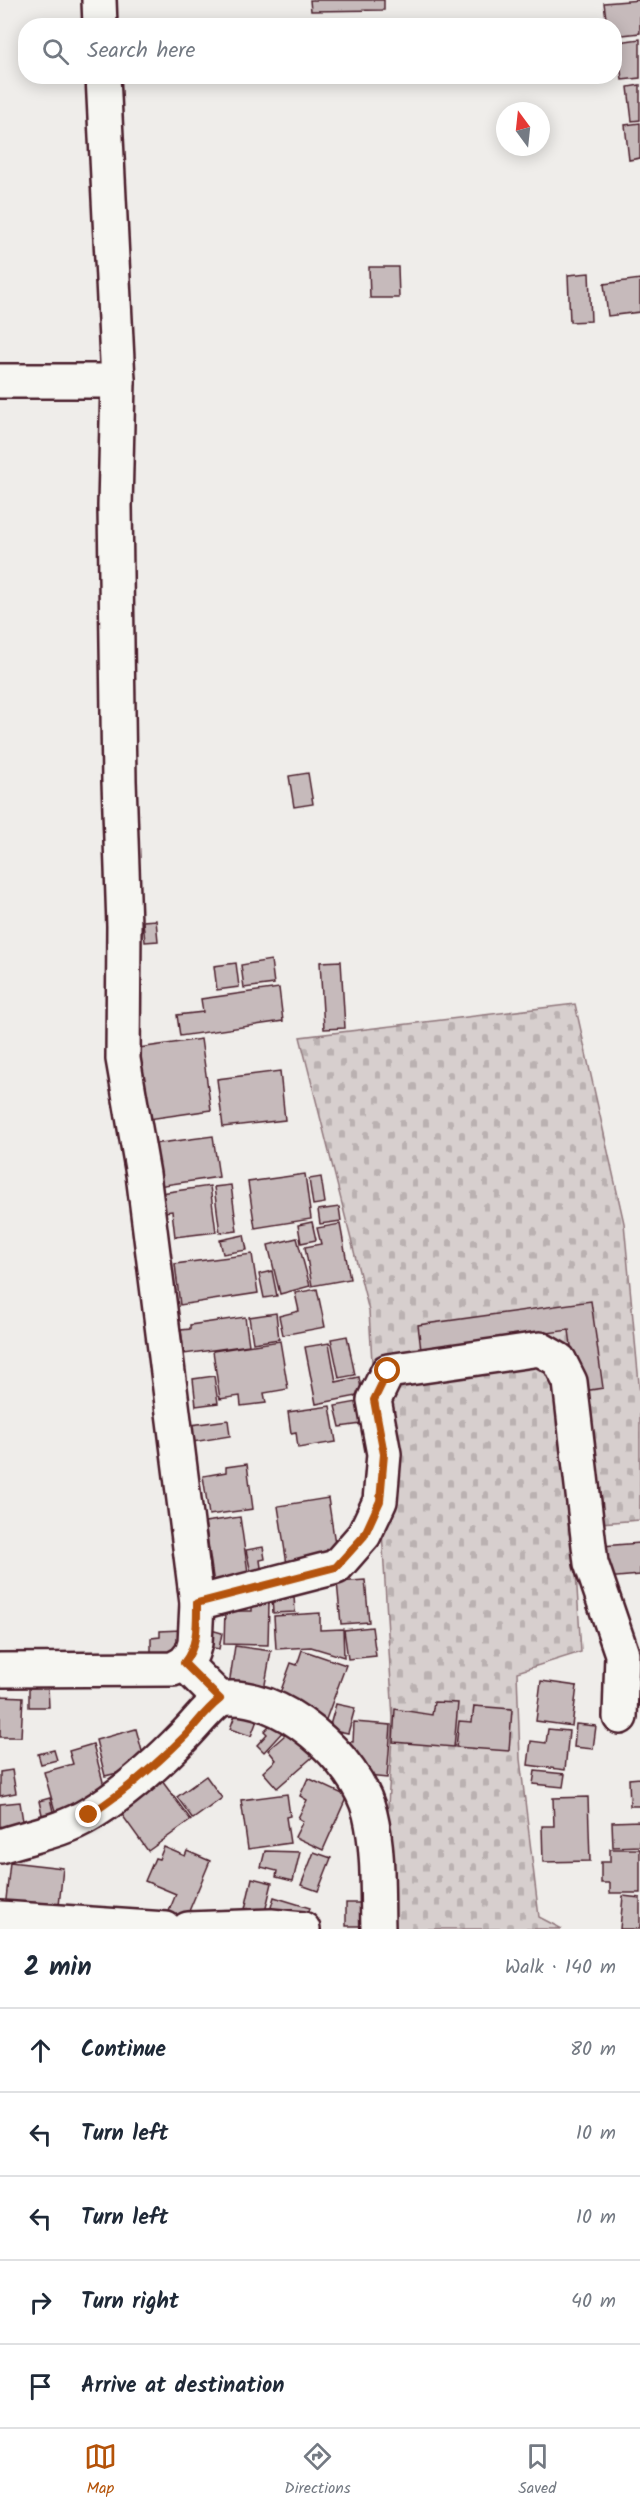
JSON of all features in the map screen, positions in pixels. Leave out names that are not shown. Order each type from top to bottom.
[{"type":"street","points":[[99,0],[100,18]]},
{"type":"street","points":[[0,1670],[146,1671],[173,1669],[184,1663],[192,1653],[195,1642],[197,1603],[143,1174],[123,1059],[124,926],[115,506],[118,381],[103,84]]},
{"type":"street","points":[[0,381],[118,381]]},
{"type":"street","points":[[197,1603],[336,1567],[364,1536],[380,1501],[384,1454],[374,1400],[388,1371],[540,1348],[559,1360],[570,1382],[591,1563],[622,1654],[620,1717]]},
{"type":"street","points":[[184,1663],[220,1699]]},
{"type":"street","points":[[0,1846],[55,1830],[89,1815],[115,1798],[144,1774],[186,1734],[205,1711],[220,1699],[235,1697],[255,1701],[289,1714],[302,1723],[340,1760],[362,1793],[371,1815],[377,1875],[378,1929]]},
{"type":"street","points":[[0,1918],[166,1929]]},
{"type":"street","points":[[188,1929],[271,1926],[303,1929]]},
{"type":"green space","points":[[575,1004],[624,1223],[640,1394],[640,1520],[573,1525],[581,1652],[517,1672],[520,1759],[539,1917],[562,1929],[381,1929],[393,1718],[369,1311],[300,1037]]},
{"type":"building","points":[[310,0],[384,0],[384,10],[311,11]]},
{"type":"building","points":[[640,0],[640,33],[622,35],[622,18],[606,18],[604,3]]},
{"type":"building","points":[[640,39],[640,78],[622,80],[622,41]]},
{"type":"building","points":[[640,85],[640,120],[632,121],[628,87]]},
{"type":"building","points":[[640,123],[640,158],[629,160],[625,125]]},
{"type":"building","points":[[369,267],[398,267],[399,298],[370,298]]},
{"type":"building","points":[[589,273],[591,321],[570,322],[568,275]]},
{"type":"building","points":[[640,279],[640,312],[608,316],[604,284]]},
{"type":"building","points":[[308,773],[313,804],[294,807],[289,776]]},
{"type":"building","points":[[156,920],[158,941],[145,942],[143,921]]},
{"type":"building","points":[[271,960],[274,984],[244,988],[241,965]]},
{"type":"building","points":[[341,961],[345,1028],[324,1029],[320,962]]},
{"type":"building","points":[[236,963],[239,987],[217,990],[214,966]]},
{"type":"building","points":[[279,988],[283,1021],[180,1036],[177,1015],[203,1012],[201,999]]},
{"type":"building","points":[[201,1039],[211,1110],[149,1119],[139,1048]]},
{"type":"building","points":[[280,1071],[285,1120],[223,1127],[217,1079]]},
{"type":"building","points":[[213,1136],[219,1177],[158,1186],[153,1144]]},
{"type":"building","points":[[305,1174],[311,1219],[255,1228],[248,1182]]},
{"type":"building","points":[[321,1177],[325,1203],[313,1205],[309,1179]]},
{"type":"building","points":[[231,1185],[237,1231],[220,1233],[214,1187]]},
{"type":"building","points":[[210,1186],[216,1232],[175,1237],[172,1211],[157,1213],[154,1194]]},
{"type":"building","points":[[339,1207],[341,1221],[320,1224],[318,1210]]},
{"type":"building","points":[[312,1222],[316,1240],[301,1243],[298,1225]]},
{"type":"building","points":[[340,1224],[350,1279],[312,1286],[305,1247],[321,1244],[317,1228]]},
{"type":"building","points":[[244,1235],[247,1250],[223,1254],[220,1240]]},
{"type":"building","points":[[297,1238],[310,1286],[280,1294],[268,1245]]},
{"type":"building","points":[[252,1254],[258,1293],[180,1305],[175,1264]]},
{"type":"building","points":[[272,1271],[277,1296],[264,1298],[259,1274]]},
{"type":"building","points":[[317,1289],[325,1327],[283,1335],[279,1316],[299,1311],[295,1293]]},
{"type":"building","points":[[591,1301],[603,1388],[577,1392],[569,1330],[421,1350],[418,1325]]},
{"type":"building","points":[[276,1313],[279,1339],[253,1343],[249,1317]]},
{"type":"building","points":[[245,1317],[249,1345],[184,1354],[181,1330],[190,1329],[190,1325]]},
{"type":"building","points":[[347,1336],[355,1375],[339,1378],[331,1339]]},
{"type":"building","points":[[280,1341],[288,1389],[264,1393],[266,1403],[241,1406],[240,1396],[220,1399],[213,1351]]},
{"type":"building","points":[[329,1343],[336,1382],[359,1377],[362,1395],[316,1404],[305,1347]]},
{"type":"building","points":[[214,1376],[218,1403],[196,1406],[193,1379]]},
{"type":"building","points":[[357,1402],[361,1424],[340,1427],[335,1406]]},
{"type":"building","points":[[330,1406],[336,1442],[298,1448],[296,1432],[291,1433],[288,1412]]},
{"type":"building","points":[[228,1420],[230,1436],[193,1442],[191,1425]]},
{"type":"building","points":[[247,1464],[253,1509],[209,1515],[203,1476],[226,1472],[226,1467]]},
{"type":"building","points":[[328,1498],[338,1563],[288,1571],[278,1506]]},
{"type":"building","points":[[240,1517],[249,1579],[214,1584],[205,1522]]},
{"type":"building","points":[[640,1543],[640,1575],[605,1578],[602,1546]]},
{"type":"building","points":[[263,1547],[265,1559],[260,1560],[262,1575],[252,1577],[246,1550]]},
{"type":"building","points":[[365,1580],[369,1622],[341,1624],[337,1582]]},
{"type":"building","points":[[294,1596],[295,1612],[273,1613],[272,1597]]},
{"type":"building","points":[[252,1603],[269,1603],[268,1645],[224,1644],[225,1611],[252,1611]]},
{"type":"building","points":[[320,1613],[320,1630],[343,1629],[344,1657],[311,1647],[276,1649],[274,1616]]},
{"type":"building","points":[[372,1627],[376,1656],[348,1659],[344,1630]]},
{"type":"building","points":[[180,1630],[181,1651],[151,1652],[151,1638],[160,1637],[160,1631]]},
{"type":"building","points":[[211,1630],[222,1633],[219,1649],[208,1647]]},
{"type":"building","points":[[235,1646],[271,1651],[264,1690],[229,1685]]},
{"type":"building","points":[[302,1650],[346,1665],[325,1722],[276,1704],[291,1663],[297,1665]]},
{"type":"building","points":[[636,1676],[640,1676],[640,1706],[636,1706]]},
{"type":"building","points":[[541,1681],[577,1686],[572,1726],[536,1721]]},
{"type":"building","points":[[48,1687],[49,1707],[29,1707],[29,1688]]},
{"type":"building","points":[[0,1696],[23,1697],[21,1737],[0,1737]]},
{"type":"building","points":[[434,1702],[458,1703],[454,1747],[393,1742],[395,1709],[432,1715]]},
{"type":"building","points":[[336,1704],[355,1708],[348,1733],[329,1729]]},
{"type":"building","points":[[474,1706],[512,1709],[509,1751],[456,1747],[459,1721],[472,1722]]},
{"type":"building","points":[[238,1707],[259,1715],[251,1736],[230,1729]]},
{"type":"building","points":[[277,1718],[287,1727],[264,1752],[257,1745],[267,1734],[264,1731]]},
{"type":"building","points":[[354,1722],[391,1725],[387,1778],[357,1775],[343,1741],[353,1742]]},
{"type":"building","points":[[576,1724],[596,1726],[593,1749],[574,1747]]},
{"type":"building","points":[[293,1728],[316,1754],[277,1788],[263,1772],[276,1760],[268,1750]]},
{"type":"building","points":[[136,1729],[146,1766],[105,1776],[96,1740]]},
{"type":"building","points":[[548,1729],[569,1731],[565,1770],[528,1765],[531,1741],[546,1743]]},
{"type":"building","points":[[93,1744],[107,1797],[55,1811],[44,1772],[73,1764],[69,1751]]},
{"type":"building","points":[[54,1750],[57,1760],[41,1764],[38,1754]]},
{"type":"building","points":[[12,1770],[16,1793],[0,1796],[0,1772]]},
{"type":"building","points":[[535,1771],[565,1774],[563,1787],[533,1784]]},
{"type":"building","points":[[206,1776],[222,1798],[193,1819],[177,1797]]},
{"type":"building","points":[[308,1778],[347,1796],[323,1850],[295,1837],[303,1821],[298,1818],[307,1800],[300,1796]]},
{"type":"building","points":[[640,1778],[640,1806],[630,1806],[629,1779]]},
{"type":"building","points":[[162,1781],[191,1820],[148,1851],[120,1812]]},
{"type":"building","points":[[287,1794],[290,1816],[286,1817],[290,1843],[248,1849],[241,1800]]},
{"type":"building","points":[[588,1797],[590,1861],[543,1862],[542,1826],[554,1826],[553,1798]]},
{"type":"building","points":[[50,1798],[54,1816],[43,1819],[39,1801]]},
{"type":"building","points":[[20,1802],[24,1828],[0,1832],[0,1804]]},
{"type":"building","points":[[640,1821],[640,1846],[613,1847],[612,1822]]},
{"type":"building","points":[[164,1847],[185,1856],[187,1851],[210,1861],[184,1923],[167,1916],[176,1894],[145,1881],[155,1858],[159,1859]]},
{"type":"building","points":[[610,1849],[640,1849],[640,1893],[610,1893],[610,1883],[601,1883],[601,1862],[610,1862]]},
{"type":"building","points":[[265,1851],[300,1852],[293,1881],[276,1877],[277,1871],[261,1867]]},
{"type":"building","points":[[314,1852],[331,1858],[318,1891],[301,1885]]},
{"type":"building","points":[[10,1862],[63,1868],[58,1915],[5,1909]]},
{"type":"building","points":[[252,1878],[272,1883],[264,1916],[243,1918]]},
{"type":"building","points":[[623,1896],[640,1898],[640,1929],[620,1929]]},
{"type":"building","points":[[274,1897],[310,1908],[305,1925],[269,1914]]},
{"type":"building","points":[[346,1903],[368,1903],[367,1926],[346,1926]]},
{"type":"route","points":[[89,1815],[136,1781],[186,1734],[205,1711],[220,1699],[184,1663],[192,1653],[195,1642],[197,1603],[336,1567],[364,1536],[380,1501],[384,1454],[374,1400],[388,1371]]}]
